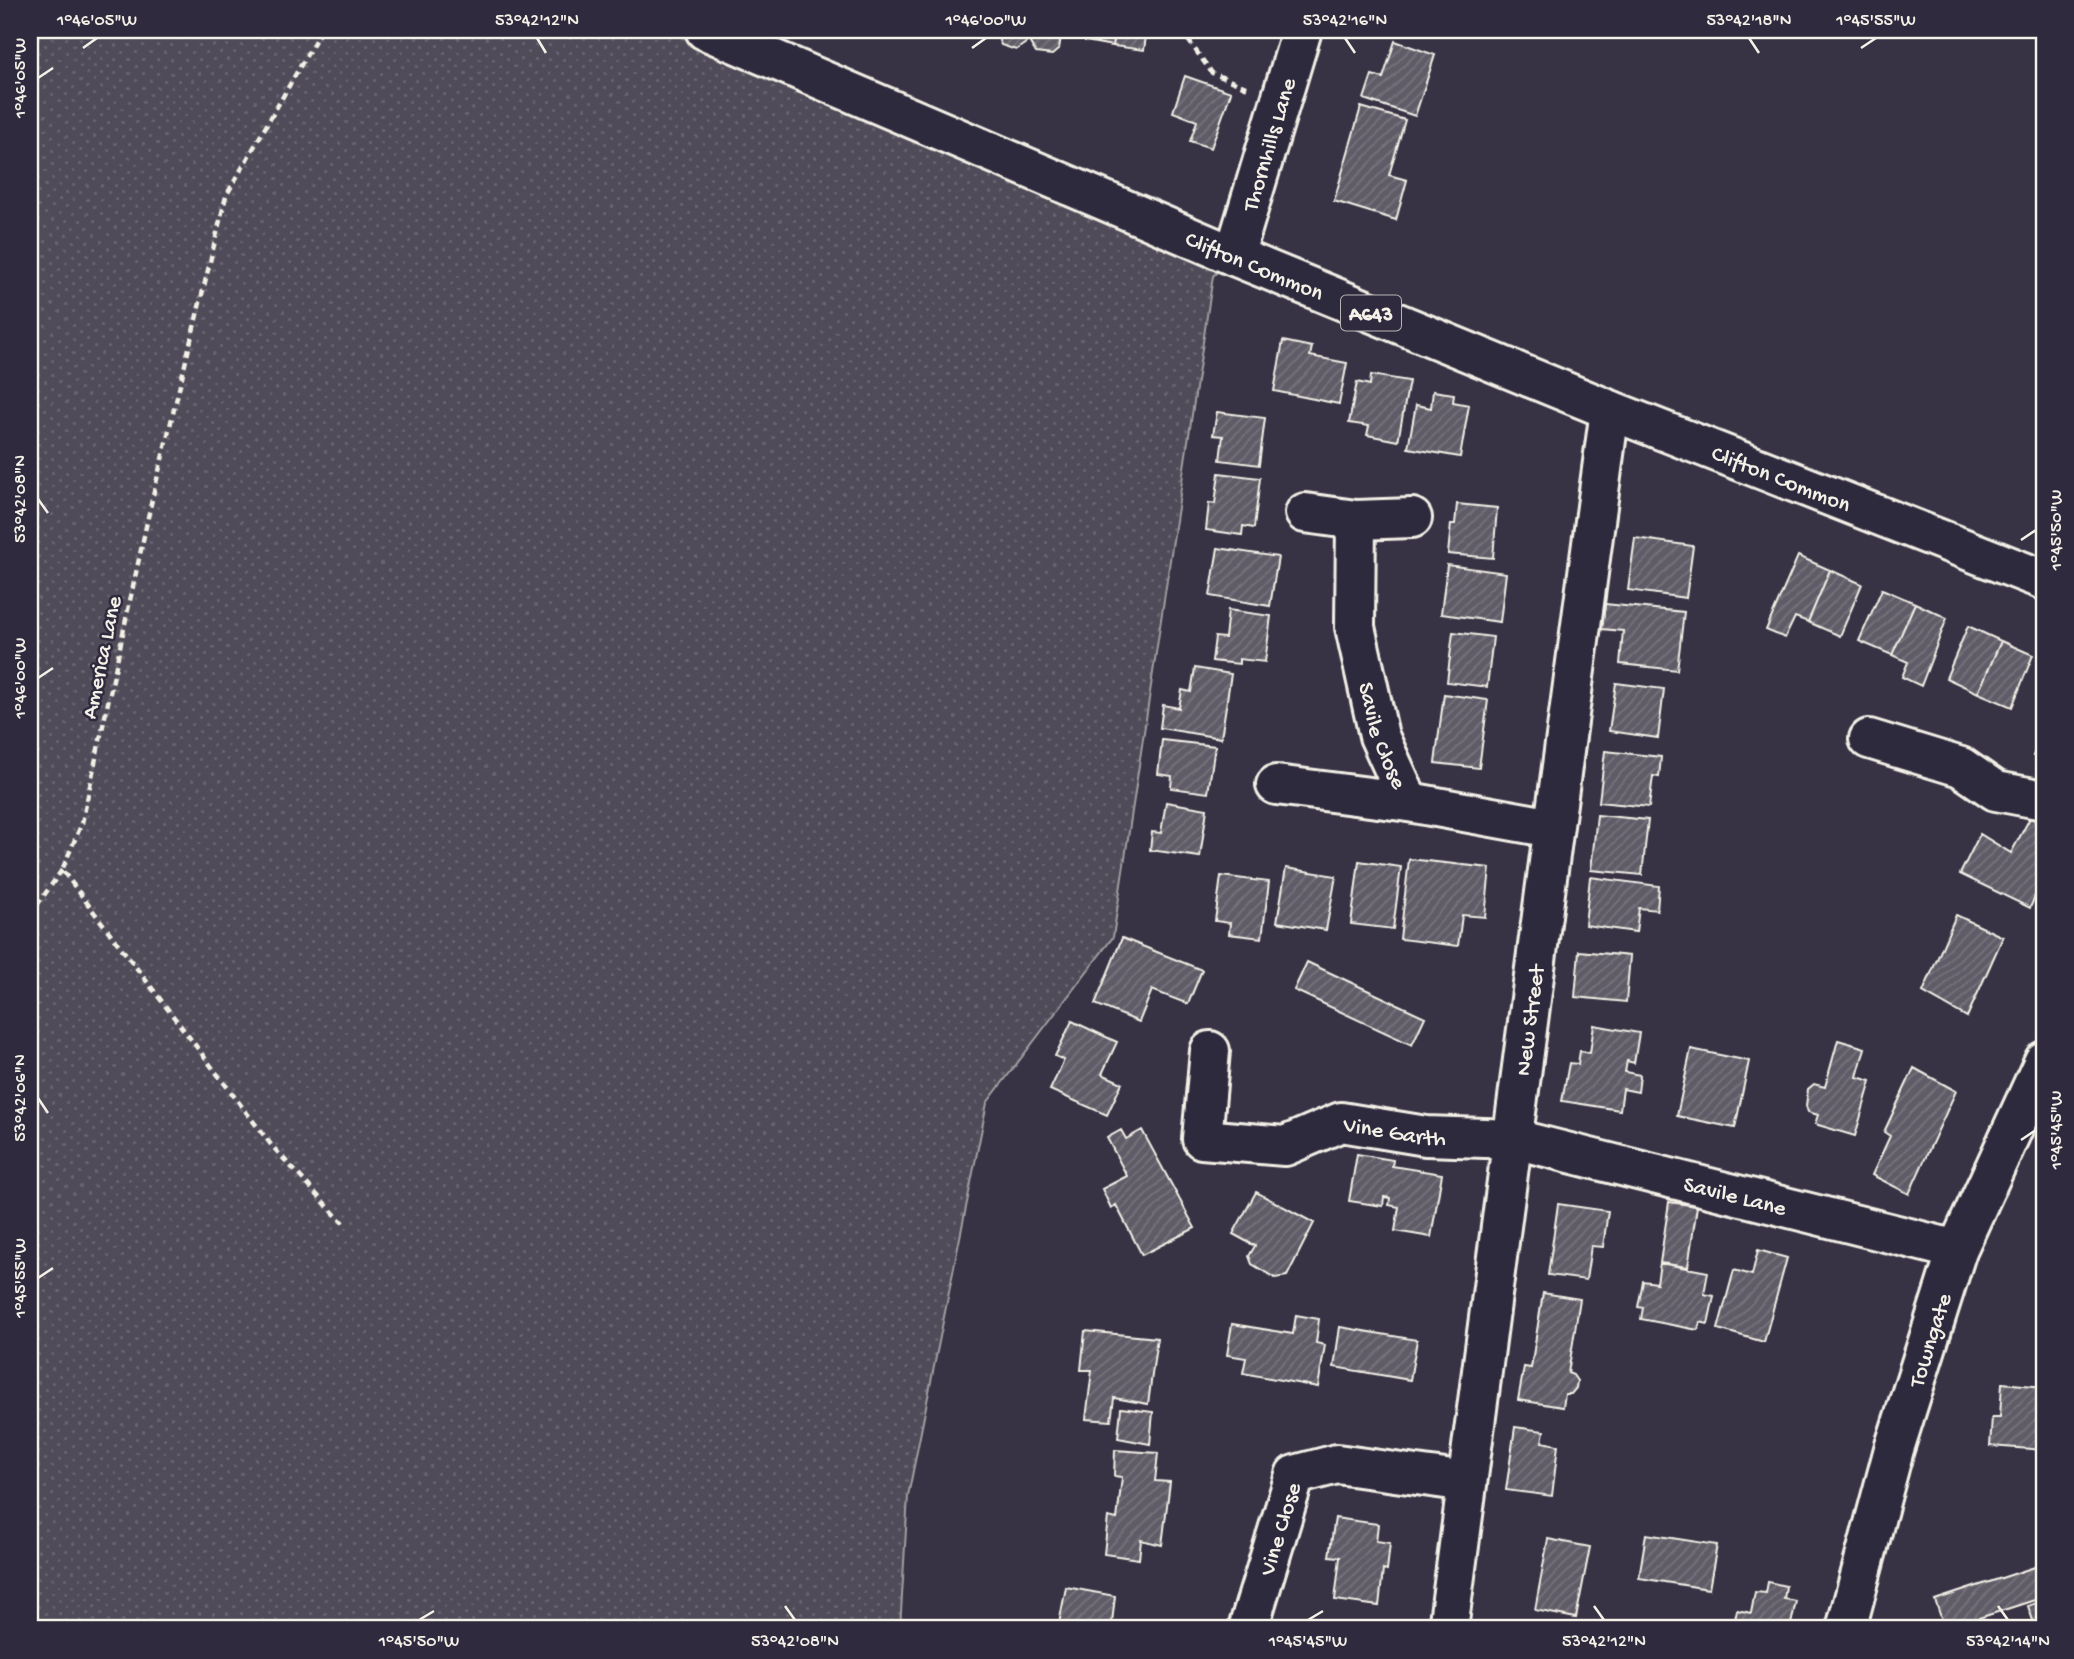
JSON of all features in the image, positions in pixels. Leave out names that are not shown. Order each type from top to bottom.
[{"type":"street","name":"Clifton Common","points":[[705,30],[1234,256],[1610,410],[2044,580]]},
{"type":"street","name":"Thornhills Lane","points":[[1234,256],[1302,30]]},
{"type":"street","name":"New Street","points":[[1448,1629],[1610,410]]},
{"type":"street","points":[[1305,513],[1356,520],[1412,518]]},
{"type":"street","name":"Savile Close","points":[[1356,520],[1355,627],[1378,736],[1409,802],[1553,828]]},
{"type":"street","points":[[1869,739],[1961,767],[1996,791],[2044,800]]},
{"type":"street","points":[[1276,785],[1409,802]]},
{"type":"street","name":"Vine Garth","points":[[1210,1051],[1202,1139],[1285,1146],[1341,1122],[1426,1136],[1514,1139]]},
{"type":"street","name":"Towngate","points":[[1846,1629],[1894,1448],[1957,1250],[2044,1061]]},
{"type":"street","name":"Savile Lane","points":[[1514,1139],[1957,1250]]},
{"type":"street","name":"Vine Close","points":[[1248,1629],[1295,1475],[1337,1464],[1467,1482]]},
{"type":"path","name":"America Lane","points":[[30,915],[62,870],[82,823],[150,508],[226,196],[321,30]]},
{"type":"path","points":[[1181,30],[1212,73],[1281,101]]},
{"type":"path","points":[[62,870],[272,1146],[343,1223]]},
{"type":"shaded area","points":[[30,30],[705,30],[1234,256],[1213,276],[1113,937],[987,1103],[908,1496],[900,1629],[30,1629]]},
{"type":"building","points":[[998,30],[1029,30],[1026,43],[1016,50],[1001,45]]},
{"type":"building","points":[[1033,30],[1062,30],[1059,49],[1052,55],[1036,53],[1030,43]]},
{"type":"building","points":[[1086,30],[1116,30],[1113,46],[1085,41]]},
{"type":"building","points":[[1116,30],[1147,30],[1144,50],[1113,46]]},
{"type":"building","points":[[1395,41],[1435,55],[1415,116],[1364,99],[1372,75],[1383,78]]},
{"type":"building","points":[[1185,76],[1231,92],[1211,148],[1190,141],[1197,121],[1173,112]]},
{"type":"building","points":[[1361,107],[1405,120],[1389,175],[1407,180],[1396,220],[1334,201]]},
{"type":"building","points":[[1283,341],[1312,347],[1310,356],[1347,363],[1339,404],[1274,391]]},
{"type":"building","points":[[1371,375],[1409,381],[1398,441],[1367,435],[1369,426],[1349,423],[1357,382],[1370,385]]},
{"type":"building","points":[[1433,391],[1454,394],[1453,402],[1469,405],[1460,457],[1408,448],[1416,405],[1431,408]]},
{"type":"building","points":[[1217,412],[1265,418],[1259,465],[1220,460],[1223,436],[1213,435]]},
{"type":"building","points":[[1219,473],[1260,478],[1254,528],[1243,526],[1242,535],[1206,530],[1209,503],[1215,504]]},
{"type":"building","points":[[1457,504],[1497,508],[1493,558],[1448,554],[1451,524],[1455,524]]},
{"type":"building","points":[[1635,538],[1693,546],[1686,598],[1628,590]]},
{"type":"building","points":[[1218,548],[1278,557],[1270,606],[1210,596]]},
{"type":"building","points":[[1798,556],[1830,570],[1808,622],[1795,617],[1785,638],[1766,630]]},
{"type":"building","points":[[1447,565],[1506,573],[1500,622],[1441,614]]},
{"type":"building","points":[[1830,570],[1862,584],[1840,636],[1808,622]]},
{"type":"building","points":[[1882,589],[1915,603],[1892,655],[1859,641]]},
{"type":"building","points":[[1915,603],[1947,618],[1921,686],[1902,677],[1908,662],[1892,655]]},
{"type":"building","points":[[1605,604],[1684,612],[1677,670],[1620,664],[1623,631],[1602,629]]},
{"type":"building","points":[[1228,610],[1271,616],[1265,662],[1239,659],[1239,664],[1212,661],[1215,637],[1225,638]]},
{"type":"building","points":[[1968,626],[2001,641],[1978,693],[1946,678]]},
{"type":"building","points":[[1453,632],[1493,637],[1487,687],[1447,682]]},
{"type":"building","points":[[2001,641],[2033,655],[2012,707],[1978,693]]},
{"type":"building","points":[[1195,668],[1231,674],[1221,738],[1160,728],[1163,705],[1179,708],[1182,690],[1191,692]]},
{"type":"building","points":[[1616,683],[1664,689],[1658,738],[1609,731]]},
{"type":"building","points":[[1444,694],[1488,700],[1479,768],[1435,763]]},
{"type":"building","points":[[2044,728],[2044,761],[2033,756]]},
{"type":"building","points":[[1162,740],[1215,746],[1208,793],[1171,788],[1172,776],[1158,774]]},
{"type":"building","points":[[1605,751],[1661,757],[1659,777],[1653,776],[1649,807],[1599,802]]},
{"type":"building","points":[[1166,802],[1207,809],[1200,857],[1150,850],[1152,832],[1161,833]]},
{"type":"building","points":[[1597,815],[1648,820],[1642,875],[1591,870]]},
{"type":"building","points":[[2030,818],[2044,823],[2044,876],[2030,908],[1960,874],[1980,834],[2011,853]]},
{"type":"building","points":[[1409,859],[1490,868],[1485,917],[1462,915],[1458,946],[1400,939]]},
{"type":"building","points":[[1359,861],[1401,867],[1393,929],[1351,924]]},
{"type":"building","points":[[1286,868],[1336,876],[1326,930],[1277,922]]},
{"type":"building","points":[[1221,876],[1269,882],[1262,938],[1229,934],[1230,923],[1215,921]]},
{"type":"building","points":[[1590,877],[1659,886],[1657,910],[1639,908],[1636,932],[1585,925]]},
{"type":"building","points":[[1956,915],[2003,937],[1967,1017],[1923,992]]},
{"type":"building","points":[[1122,938],[1202,970],[1188,1004],[1152,990],[1139,1022],[1095,1004]]},
{"type":"building","points":[[1579,951],[1630,956],[1626,1002],[1575,997]]},
{"type":"building","points":[[1307,962],[1425,1017],[1412,1045],[1294,990]]},
{"type":"building","points":[[1072,1021],[1117,1042],[1102,1074],[1122,1083],[1107,1115],[1050,1090],[1064,1060],[1055,1056]]},
{"type":"building","points":[[1594,1025],[1639,1033],[1634,1063],[1627,1061],[1625,1072],[1640,1075],[1638,1092],[1623,1089],[1620,1110],[1562,1101],[1569,1063],[1578,1064],[1580,1051],[1590,1053]]},
{"type":"building","points":[[1838,1040],[1865,1048],[1857,1077],[1871,1081],[1855,1136],[1815,1124],[1818,1115],[1808,1112],[1806,1106],[1808,1089],[1814,1084],[1825,1087]]},
{"type":"building","points":[[1691,1049],[1749,1061],[1735,1128],[1677,1116]]},
{"type":"building","points":[[1914,1068],[1956,1091],[1909,1194],[1872,1175],[1890,1136],[1884,1132]]},
{"type":"building","points":[[1121,1130],[1126,1139],[1142,1130],[1195,1228],[1142,1255],[1116,1205],[1111,1208],[1102,1189],[1127,1176],[1107,1138]]},
{"type":"building","points":[[1357,1154],[1393,1160],[1392,1166],[1442,1174],[1431,1237],[1395,1231],[1399,1207],[1389,1205],[1390,1198],[1384,1197],[1383,1206],[1349,1201]]},
{"type":"building","points":[[1256,1192],[1314,1223],[1287,1276],[1275,1278],[1252,1264],[1249,1256],[1255,1246],[1233,1234]]},
{"type":"building","points":[[1669,1202],[1697,1206],[1688,1267],[1660,1263]]},
{"type":"building","points":[[1558,1204],[1608,1211],[1603,1247],[1591,1246],[1586,1280],[1548,1275]]},
{"type":"building","points":[[1758,1250],[1787,1258],[1764,1342],[1718,1329],[1734,1270],[1752,1275]]},
{"type":"building","points":[[1660,1263],[1708,1272],[1704,1294],[1714,1296],[1708,1324],[1700,1322],[1698,1330],[1641,1319],[1643,1308],[1638,1307],[1643,1281],[1657,1283]]},
{"type":"building","points":[[1543,1293],[1580,1299],[1568,1373],[1577,1381],[1576,1388],[1571,1394],[1565,1394],[1563,1407],[1518,1400],[1524,1367],[1531,1368]]},
{"type":"building","points":[[1296,1315],[1319,1319],[1316,1343],[1325,1345],[1318,1387],[1243,1373],[1246,1358],[1227,1355],[1232,1324],[1293,1334]]},
{"type":"building","points":[[1340,1327],[1417,1340],[1410,1380],[1334,1367]]},
{"type":"building","points":[[1085,1331],[1157,1338],[1148,1404],[1114,1398],[1111,1421],[1086,1419],[1092,1370],[1081,1370]]},
{"type":"building","points":[[2002,1383],[2044,1387],[2044,1450],[1990,1446],[1992,1417],[2000,1417]]},
{"type":"building","points":[[1121,1408],[1153,1412],[1150,1444],[1118,1438]]},
{"type":"building","points":[[1515,1427],[1544,1431],[1542,1442],[1558,1445],[1552,1496],[1506,1490]]},
{"type":"building","points":[[1115,1450],[1158,1453],[1155,1481],[1170,1482],[1162,1545],[1141,1540],[1139,1559],[1104,1554],[1108,1517],[1117,1519],[1122,1477],[1114,1476]]},
{"type":"building","points":[[1335,1518],[1378,1524],[1376,1541],[1390,1543],[1387,1571],[1383,1570],[1379,1606],[1335,1600],[1340,1557],[1329,1556]]},
{"type":"building","points":[[1646,1534],[1717,1545],[1709,1589],[1639,1578]]},
{"type":"building","points":[[1548,1539],[1590,1547],[1576,1618],[1535,1610]]},
{"type":"building","points":[[2044,1564],[2044,1597],[1945,1629],[1935,1600]]},
{"type":"building","points":[[1768,1582],[1786,1586],[1784,1599],[1796,1601],[1790,1629],[1733,1629],[1737,1610],[1751,1613],[1755,1592],[1766,1593]]},
{"type":"building","points":[[1066,1587],[1115,1596],[1112,1623],[1134,1629],[1058,1629]]},
{"type":"building","points":[[2044,1600],[2044,1629],[2036,1629],[2028,1606]]}]
